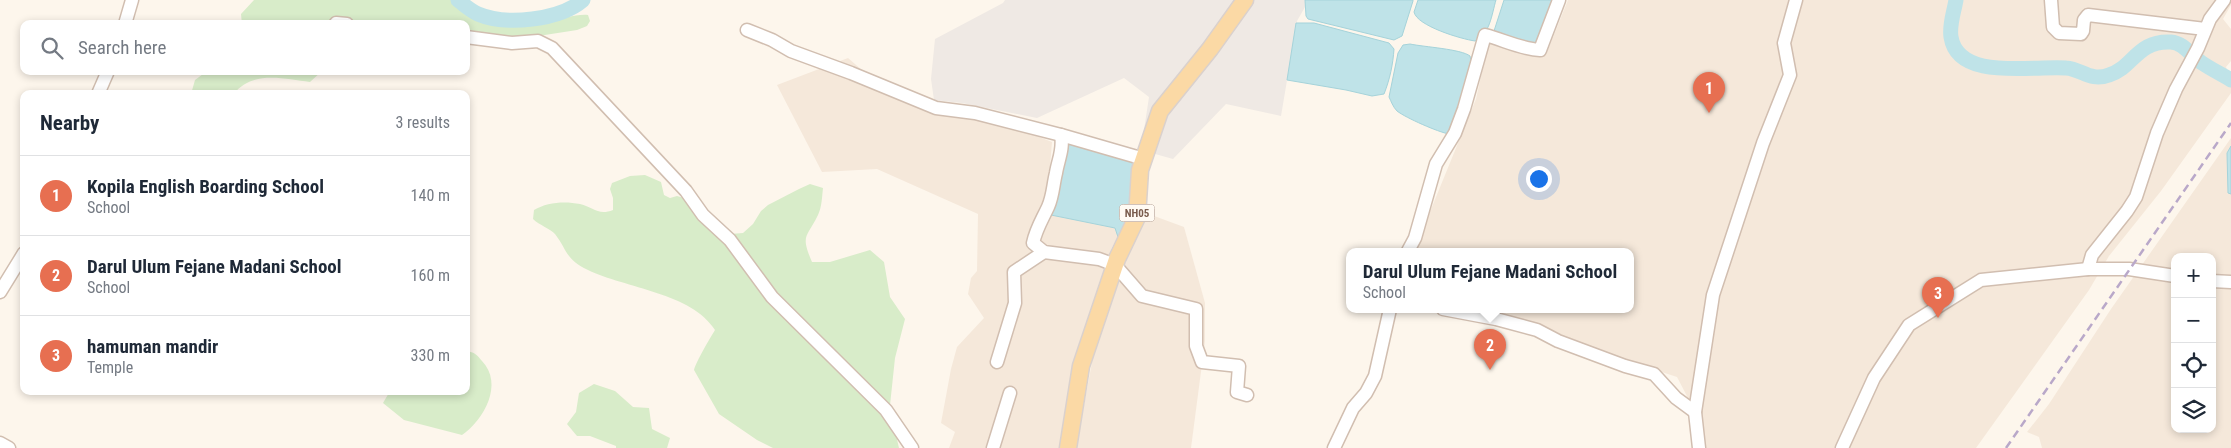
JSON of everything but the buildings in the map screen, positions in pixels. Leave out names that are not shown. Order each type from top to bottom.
[{"type":"main road","name":"NH05","points":[[1068,448],[1081,366],[1115,264],[1137,217],[1140,170],[1160,111],[1202,61],[1245,0]]},
{"type":"street","points":[[126,20],[132,0]]},
{"type":"street","points":[[1410,248],[1415,238],[1436,164],[1455,133],[1486,35],[1528,50],[1540,50],[1559,0]]},
{"type":"street","points":[[1698,448],[1695,412],[1713,295],[1763,143],[1790,76],[1784,44],[1796,0]]},
{"type":"street","points":[[2051,0],[2053,27],[2059,33],[2081,34],[2084,20],[2088,15],[2205,29]]},
{"type":"street","points":[[2088,269],[2092,255],[2136,197],[2157,134],[2180,81],[2198,48],[2205,29],[2224,0]]},
{"type":"street","points":[[747,30],[772,40],[791,51],[936,108],[975,113],[1144,159]]},
{"type":"street","points":[[470,37],[521,43],[538,41],[552,48],[686,191],[703,215],[730,240],[772,297],[886,410],[912,448]]},
{"type":"street","points":[[100,90],[106,75]]},
{"type":"street","points":[[1061,135],[1063,145],[1055,185],[1049,206],[1035,231],[1033,243],[1044,252],[1100,259],[1115,264],[1142,296],[1196,309],[1196,346],[1202,362],[1239,366],[1238,392],[1248,395]]},
{"type":"street","points":[[997,362],[1015,303],[1014,272],[1044,252]]},
{"type":"street","points":[[0,292],[20,260]]},
{"type":"street","points":[[1842,448],[1874,378],[1909,325],[1981,280],[2088,269],[2129,269],[2171,275]]},
{"type":"street","points":[[2216,281],[2231,282]]},
{"type":"street","points":[[1334,448],[1353,408],[1366,393],[1375,376],[1389,313]]},
{"type":"street","points":[[1465,313],[1537,330],[1558,341],[1625,366],[1654,374],[1676,398],[1695,412]]},
{"type":"street","points":[[993,448],[1010,393]]},
{"type":"street","points":[[0,443],[8,448]]},
{"type":"shaded area","points":[[1005,0],[1309,0],[1297,21],[1281,116],[1226,104],[1173,159],[1141,150],[1149,97],[1124,78],[1037,118],[962,103],[934,100],[931,79],[935,39],[1003,3]]},
{"type":"shaded area","points":[[1568,0],[2231,0],[2231,5],[2223,19],[2231,29],[2231,61],[2226,67],[2231,82],[2231,93],[2161,191],[2109,256],[2089,290],[1976,448],[1703,448],[1701,423],[1677,377],[1481,313],[1634,313],[1634,248],[1415,248],[1476,99],[1487,49],[1493,40],[1532,55],[1547,52]]},
{"type":"shaded area","points":[[848,58],[885,90],[1006,124],[1052,142],[1046,214],[1116,228],[1118,237],[1112,247],[1091,314],[1063,448],[949,448],[955,432],[941,423],[951,369],[957,347],[984,318],[968,294],[971,278],[977,271],[978,214],[877,169],[822,172],[777,85]]},
{"type":"shaded area","points":[[2231,138],[2231,448],[2042,448],[2039,437],[2027,432],[2049,404],[2111,309]]},
{"type":"shaded area","points":[[1146,213],[1184,227],[1205,303],[1205,341],[1191,448],[1076,448],[1093,357],[1119,275]]},
{"type":"green space","points":[[254,0],[451,0],[472,17],[492,22],[542,24],[583,15],[588,15],[590,21],[587,26],[577,30],[519,39],[470,33],[470,20],[242,20],[241,14]]},
{"type":"green space","points":[[202,75],[318,75],[310,82],[279,78],[259,79],[241,86],[238,90],[192,90],[195,80]]},
{"type":"green space","points":[[645,175],[661,182],[664,195],[670,198],[677,196],[684,198],[718,235],[743,233],[768,205],[810,184],[823,188],[819,212],[806,237],[806,246],[812,262],[830,262],[870,250],[884,262],[890,297],[905,319],[895,358],[888,424],[896,435],[899,448],[773,448],[757,440],[719,414],[694,370],[715,330],[704,318],[691,308],[674,300],[603,276],[581,266],[571,258],[553,232],[533,219],[534,210],[556,203],[580,204],[599,212],[608,212],[613,210],[613,198],[610,189],[612,183],[630,176]]},
{"type":"green space","points":[[470,352],[477,355],[482,361],[488,370],[491,380],[491,391],[484,411],[478,420],[462,435],[404,420],[383,403],[388,395],[470,395]]},
{"type":"green space","points":[[594,384],[615,391],[633,407],[649,408],[652,429],[670,438],[667,448],[616,448],[616,446],[590,436],[577,436],[567,424],[576,412],[579,393]]},
{"type":"water","points":[[1305,0],[1413,1],[1402,36],[1394,40],[1308,19],[1306,16]]},
{"type":"water","points":[[1418,0],[1496,0],[1487,29],[1475,41],[1450,35],[1423,22],[1414,12]]},
{"type":"water","points":[[1504,0],[1556,0],[1539,45],[1504,38],[1494,31]]},
{"type":"water","points":[[1296,23],[1314,23],[1389,43],[1394,49],[1394,55],[1390,77],[1384,94],[1372,96],[1287,80]]},
{"type":"water","points":[[1410,44],[1451,50],[1470,56],[1472,66],[1449,134],[1430,128],[1401,114],[1393,106],[1389,97],[1398,53],[1403,45]]},
{"type":"water","points":[[1066,141],[1136,163],[1136,212],[1118,237],[1115,228],[1046,214]]},
{"type":"water","points":[[2231,146],[2231,194],[2228,193],[2227,153]]},
{"type":"waterway","points":[[458,0],[478,14],[503,20],[532,19],[547,16],[573,7],[583,0]]},
{"type":"waterway","points":[[1956,0],[1951,23],[1951,37],[1957,51],[1968,60],[1982,66],[2018,69],[2066,68],[2091,76],[2102,77],[2124,67],[2150,45],[2171,42],[2184,47],[2202,63],[2231,80]]},
{"type":"railway","points":[[2006,448],[2231,123]]},
{"type":"place","name":"Kopila English Boarding School","points":[[1709,113]]},
{"type":"place","name":"hamuman mandir","points":[[1938,318]]},
{"type":"place","name":"Darul Ulum Fejane Madani School","points":[[1490,370]]}]
